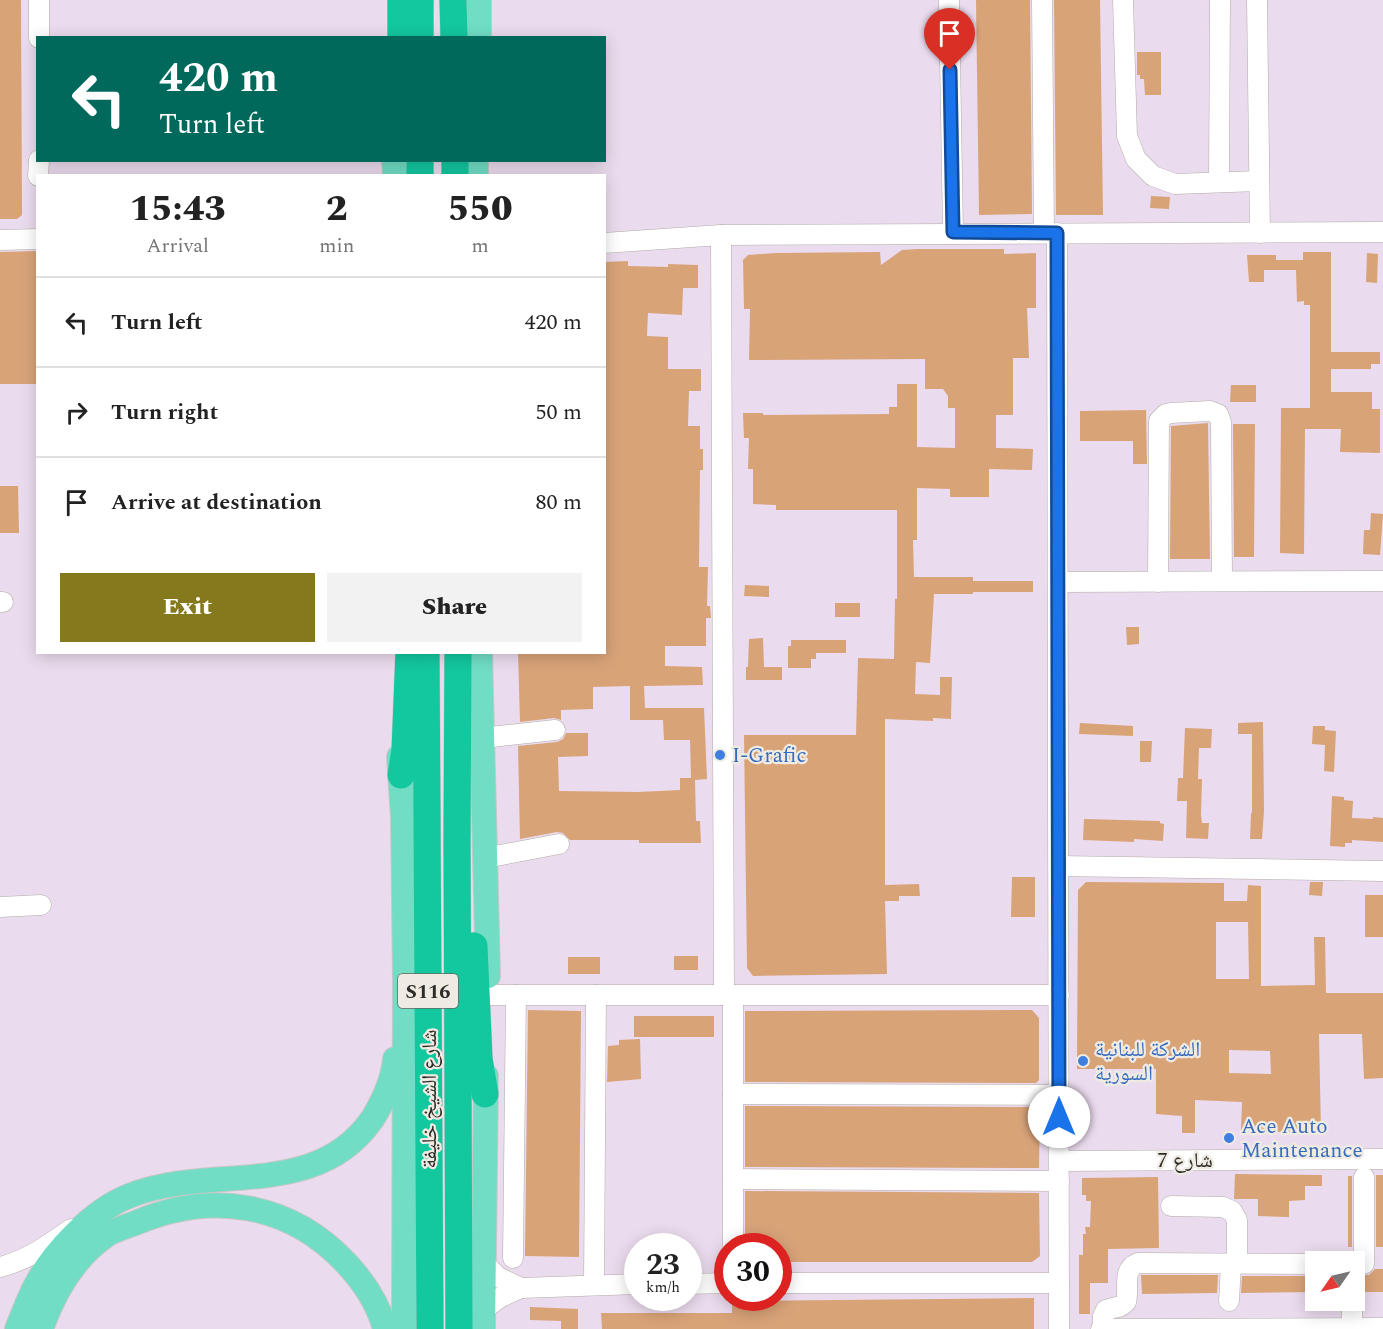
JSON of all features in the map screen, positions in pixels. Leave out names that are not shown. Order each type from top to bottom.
[{"type":"highway","points":[[401,0],[401,36]]},
{"type":"highway","points":[[420,0],[420,36]]},
{"type":"highway","points":[[401,775],[405,750],[409,654]]},
{"type":"highway","name":"شارع الشيخ خليفة","points":[[426,654],[430,1329]]},
{"type":"highway","name":"شارع الشيخ خليفة","points":[[458,654],[459,1329]]},
{"type":"highway","points":[[457,840],[471,896],[479,1059],[485,1094]]},
{"type":"main road","points":[[388,0],[389,36]]},
{"type":"main road","points":[[479,0],[479,36]]},
{"type":"main road","points":[[397,654],[396,710],[401,775],[405,979],[404,1329]]},
{"type":"main road","points":[[480,654],[488,995],[483,1320]]},
{"type":"main road","points":[[17,1329],[35,1285],[64,1247],[92,1218],[127,1196],[146,1190],[195,1182],[276,1174],[318,1164],[354,1140],[368,1125],[387,1091],[395,1062],[396,1012],[405,979]]},
{"type":"main road","points":[[41,1329],[56,1292],[71,1270],[89,1250],[110,1233],[153,1215],[181,1208],[209,1205],[237,1206],[265,1212],[291,1222],[316,1236],[337,1254],[360,1279],[372,1296],[385,1329]]},
{"type":"street","points":[[39,0],[39,36]]},
{"type":"street","points":[[949,0],[953,232]]},
{"type":"street","points":[[1042,0],[1051,233],[1059,582],[1059,1329]]},
{"type":"street","points":[[1123,0],[1127,136],[1133,154],[1144,168],[1164,181],[1175,184],[1259,181]]},
{"type":"street","points":[[1219,182],[1220,0]]},
{"type":"street","points":[[1257,0],[1260,233]]},
{"type":"street","points":[[606,243],[721,235],[953,232],[1383,232]]},
{"type":"street","points":[[721,235],[733,1233]]},
{"type":"street","points":[[0,240],[36,239]]},
{"type":"street","points":[[1158,582],[1159,421],[1171,413],[1210,411],[1218,414],[1221,422],[1222,581]]},
{"type":"street","points":[[1059,582],[1383,581]]},
{"type":"street","points":[[482,738],[555,730]]},
{"type":"street","points":[[485,858],[559,844]]},
{"type":"street","points":[[1059,866],[1383,871]]},
{"type":"street","points":[[0,907],[41,905]]},
{"type":"street","points":[[488,995],[1059,995]]},
{"type":"street","points":[[513,1258],[516,995]]},
{"type":"street","points":[[594,1285],[596,995]]},
{"type":"street","points":[[733,1094],[1059,1095]]},
{"type":"street","name":"شارع 7","points":[[1059,1161],[1383,1159]]},
{"type":"street","points":[[1365,1177],[1367,1264]]},
{"type":"street","points":[[733,1179],[1059,1181]]},
{"type":"street","points":[[1171,1206],[1223,1207],[1232,1211],[1236,1220],[1234,1264],[1219,1328]]},
{"type":"street","points":[[0,1267],[27,1258],[71,1228],[92,1218]]},
{"type":"street","points":[[483,1262],[498,1277],[521,1288]]},
{"type":"street","points":[[1305,1264],[1134,1264],[1127,1274],[1126,1302],[1106,1310],[1102,1329],[1383,1328]]},
{"type":"street","points":[[792,1283],[1059,1283]]},
{"type":"street","points":[[483,1320],[501,1297],[521,1288],[624,1284]]},
{"type":"street","points":[[1353,1311],[1354,1328]]},
{"type":"shaded area","points":[[0,0],[1383,0],[1383,1329],[0,1329]]},
{"type":"building","points":[[0,0],[21,0],[22,215],[17,219],[0,219]]},
{"type":"building","points":[[976,0],[1030,0],[1032,214],[979,215]]},
{"type":"building","points":[[1054,0],[1100,0],[1103,215],[1056,215]]},
{"type":"building","points":[[1137,52],[1161,52],[1161,95],[1145,95],[1144,79],[1140,79],[1140,75],[1137,75]]},
{"type":"building","points":[[1151,196],[1170,197],[1169,209],[1150,208]]},
{"type":"building","points":[[1004,249],[1004,254],[1036,253],[1036,308],[1027,308],[1029,358],[1013,358],[1013,415],[996,415],[996,448],[1033,449],[1032,470],[989,469],[989,497],[950,497],[950,489],[917,488],[917,540],[913,540],[914,577],[973,577],[973,581],[1033,581],[1033,592],[934,594],[930,663],[916,662],[915,694],[940,695],[940,677],[952,677],[951,719],[933,718],[933,721],[885,719],[885,885],[919,884],[920,896],[899,896],[899,901],[885,901],[887,974],[753,976],[747,968],[744,735],[856,735],[858,658],[894,659],[897,510],[776,510],[776,505],[753,504],[753,469],[748,469],[749,438],[744,438],[743,413],[762,413],[764,415],[889,414],[889,407],[897,407],[897,384],[917,384],[917,447],[955,448],[955,408],[948,408],[948,396],[943,389],[925,389],[925,359],[749,360],[750,309],[744,309],[743,260],[748,255],[776,253],[880,252],[881,265],[902,250]]},
{"type":"building","points":[[36,251],[36,384],[0,384],[0,252]]},
{"type":"building","points":[[1303,252],[1331,252],[1331,352],[1380,352],[1380,364],[1371,364],[1371,369],[1331,369],[1331,392],[1372,392],[1372,409],[1380,409],[1380,453],[1340,452],[1341,429],[1305,429],[1304,554],[1280,553],[1281,408],[1310,408],[1310,305],[1304,305],[1304,301],[1297,302],[1296,270],[1264,270],[1264,282],[1249,282],[1247,255],[1276,255],[1276,260],[1303,260]]},
{"type":"building","points":[[1367,253],[1378,254],[1377,283],[1366,282]]},
{"type":"building","points":[[628,261],[628,266],[698,265],[698,288],[683,288],[682,315],[648,313],[647,336],[668,337],[668,369],[701,369],[701,391],[689,391],[688,426],[700,426],[700,449],[703,449],[703,470],[700,470],[699,567],[708,567],[707,606],[710,606],[711,618],[706,618],[706,646],[665,646],[665,666],[702,667],[703,685],[644,686],[645,708],[704,708],[707,779],[695,780],[696,821],[700,821],[701,843],[570,840],[563,833],[557,832],[520,839],[518,746],[557,742],[563,739],[566,733],[588,733],[588,756],[558,757],[559,791],[680,790],[680,778],[691,778],[690,740],[664,740],[663,720],[630,720],[630,686],[593,687],[593,709],[561,710],[561,720],[554,718],[520,722],[518,654],[606,654],[606,262]]},
{"type":"building","points":[[1231,385],[1256,385],[1256,402],[1230,402]]},
{"type":"building","points":[[1146,410],[1147,464],[1133,464],[1133,441],[1080,441],[1080,411]]},
{"type":"building","points":[[1208,423],[1210,559],[1170,559],[1171,426]]},
{"type":"building","points":[[1233,424],[1255,424],[1254,557],[1234,557]]},
{"type":"building","points":[[0,486],[18,486],[19,533],[0,533]]},
{"type":"building","points":[[1371,513],[1383,514],[1380,555],[1363,554],[1364,530],[1370,530]]},
{"type":"building","points":[[745,585],[769,586],[769,597],[744,596]]},
{"type":"building","points":[[835,603],[860,603],[860,617],[835,617]]},
{"type":"building","points":[[1126,627],[1139,627],[1139,644],[1127,645]]},
{"type":"building","points":[[763,638],[764,667],[782,667],[782,680],[746,680],[749,639]]},
{"type":"building","points":[[791,640],[846,640],[846,653],[816,653],[816,659],[811,659],[811,668],[788,668],[788,646],[791,646]]},
{"type":"building","points":[[1263,722],[1262,839],[1250,839],[1252,734],[1238,734],[1238,723]]},
{"type":"building","points":[[1080,723],[1133,726],[1133,736],[1079,734]]},
{"type":"building","points":[[1313,726],[1325,726],[1325,730],[1336,731],[1334,772],[1324,771],[1325,745],[1312,744]]},
{"type":"building","points":[[1185,728],[1212,729],[1211,748],[1199,748],[1198,779],[1202,779],[1201,815],[1202,823],[1209,823],[1208,839],[1186,838],[1187,801],[1177,801],[1178,778],[1183,778]]},
{"type":"building","points":[[1140,741],[1152,741],[1151,762],[1140,762]]},
{"type":"building","points":[[1332,796],[1344,797],[1344,800],[1353,801],[1352,818],[1383,818],[1383,842],[1352,840],[1352,843],[1345,843],[1345,847],[1330,846]]},
{"type":"building","points":[[1084,819],[1160,821],[1164,824],[1163,841],[1083,840]]},
{"type":"building","points":[[1012,877],[1035,877],[1035,917],[1011,917]]},
{"type":"building","points":[[1086,882],[1224,883],[1224,901],[1247,901],[1248,885],[1261,886],[1261,986],[1315,985],[1314,937],[1325,937],[1326,993],[1383,993],[1383,1078],[1364,1079],[1362,1034],[1319,1034],[1321,1132],[1241,1130],[1242,1102],[1195,1100],[1195,1133],[1182,1133],[1182,1116],[1156,1114],[1156,1069],[1077,1069],[1078,890]],"holes":[[[1216,922],[1248,922],[1249,979],[1216,979]],[[1229,1050],[1270,1051],[1271,1074],[1229,1073]]]},
{"type":"building","points":[[1310,882],[1323,882],[1322,896],[1309,895]]},
{"type":"building","points":[[1365,895],[1383,895],[1383,937],[1365,937]]},
{"type":"building","points":[[674,956],[698,956],[698,970],[674,970]]},
{"type":"building","points":[[568,957],[600,957],[600,974],[568,974]]},
{"type":"building","points":[[528,1010],[581,1011],[579,1257],[525,1256]]},
{"type":"building","points":[[1032,1010],[1039,1018],[1039,1080],[1036,1083],[745,1082],[745,1011]]},
{"type":"building","points":[[634,1016],[714,1016],[714,1037],[634,1037]]},
{"type":"building","points":[[640,1039],[641,1079],[607,1082],[608,1046],[619,1045],[619,1040]]},
{"type":"building","points":[[745,1106],[1040,1107],[1039,1168],[745,1167]]},
{"type":"building","points":[[1235,1174],[1322,1175],[1322,1186],[1305,1186],[1305,1200],[1289,1201],[1289,1217],[1258,1216],[1258,1199],[1234,1199]]},
{"type":"building","points":[[1376,1175],[1383,1175],[1383,1247],[1376,1247]]},
{"type":"building","points":[[1348,1176],[1352,1176],[1352,1247],[1348,1247]]},
{"type":"building","points":[[1158,1177],[1159,1248],[1108,1249],[1108,1283],[1090,1283],[1090,1314],[1079,1314],[1079,1255],[1083,1255],[1085,1227],[1090,1227],[1091,1201],[1086,1201],[1086,1195],[1082,1195],[1082,1178]]},
{"type":"building","points":[[745,1191],[1039,1193],[1040,1256],[1032,1262],[792,1262],[792,1233],[745,1233]]},
{"type":"building","points":[[1375,1269],[1383,1269],[1383,1292],[1365,1292],[1365,1275],[1369,1275]]},
{"type":"building","points":[[1141,1275],[1218,1275],[1217,1293],[1142,1294]]},
{"type":"building","points":[[1242,1276],[1305,1276],[1305,1292],[1241,1293]]},
{"type":"building","points":[[1034,1298],[1034,1329],[602,1329],[601,1313],[792,1311],[792,1300]]},
{"type":"building","points":[[530,1307],[578,1309],[578,1329],[561,1329],[561,1321],[530,1320]]},
{"type":"place","name":"I-Grafic","points":[[720,755]]},
{"type":"place","name":"الشركة للبنانية السورية","points":[[1083,1061]]},
{"type":"place","name":"Ace Auto Maintenance","points":[[1229,1138]]},
{"type":"route","points":[[950,70],[953,232],[1057,233],[1059,1117]]}]
